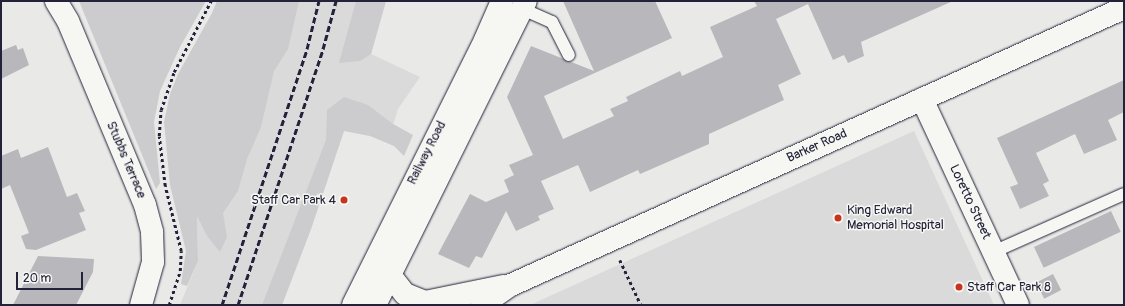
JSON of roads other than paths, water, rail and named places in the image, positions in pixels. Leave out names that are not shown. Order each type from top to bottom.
[{"type":"street","name":"Stubbs Terrace","points":[[56,1],[65,11],[143,200],[152,232],[153,262],[141,305]]},
{"type":"street","name":"Railway Road","points":[[375,305],[511,32],[514,3]]},
{"type":"street","name":"Railway Road","points":[[353,305],[485,40],[514,3]]},
{"type":"street","name":"Barker Road","points":[[482,305],[511,285],[1124,8]]},
{"type":"street","name":"Loretto Street","points":[[922,99],[1018,305]]},
{"type":"street","name":"Barker Road","points":[[390,275],[405,294],[425,302],[434,302],[466,293],[511,285]]},
{"type":"lane","points":[[514,3],[552,22],[569,55]]},
{"type":"lane","points":[[993,252],[1123,198]]},
{"type":"railway","points":[[222,305],[307,49],[319,1]]},
{"type":"railway","points":[[238,305],[323,49],[336,1]]},
{"type":"place","name":"Staff Car Park 4","points":[[344,200]]},
{"type":"place","name":"King Edward Memorial Hospital","points":[[838,218]]},
{"type":"place","name":"Staff Car Park 8","points":[[959,287]]}]
